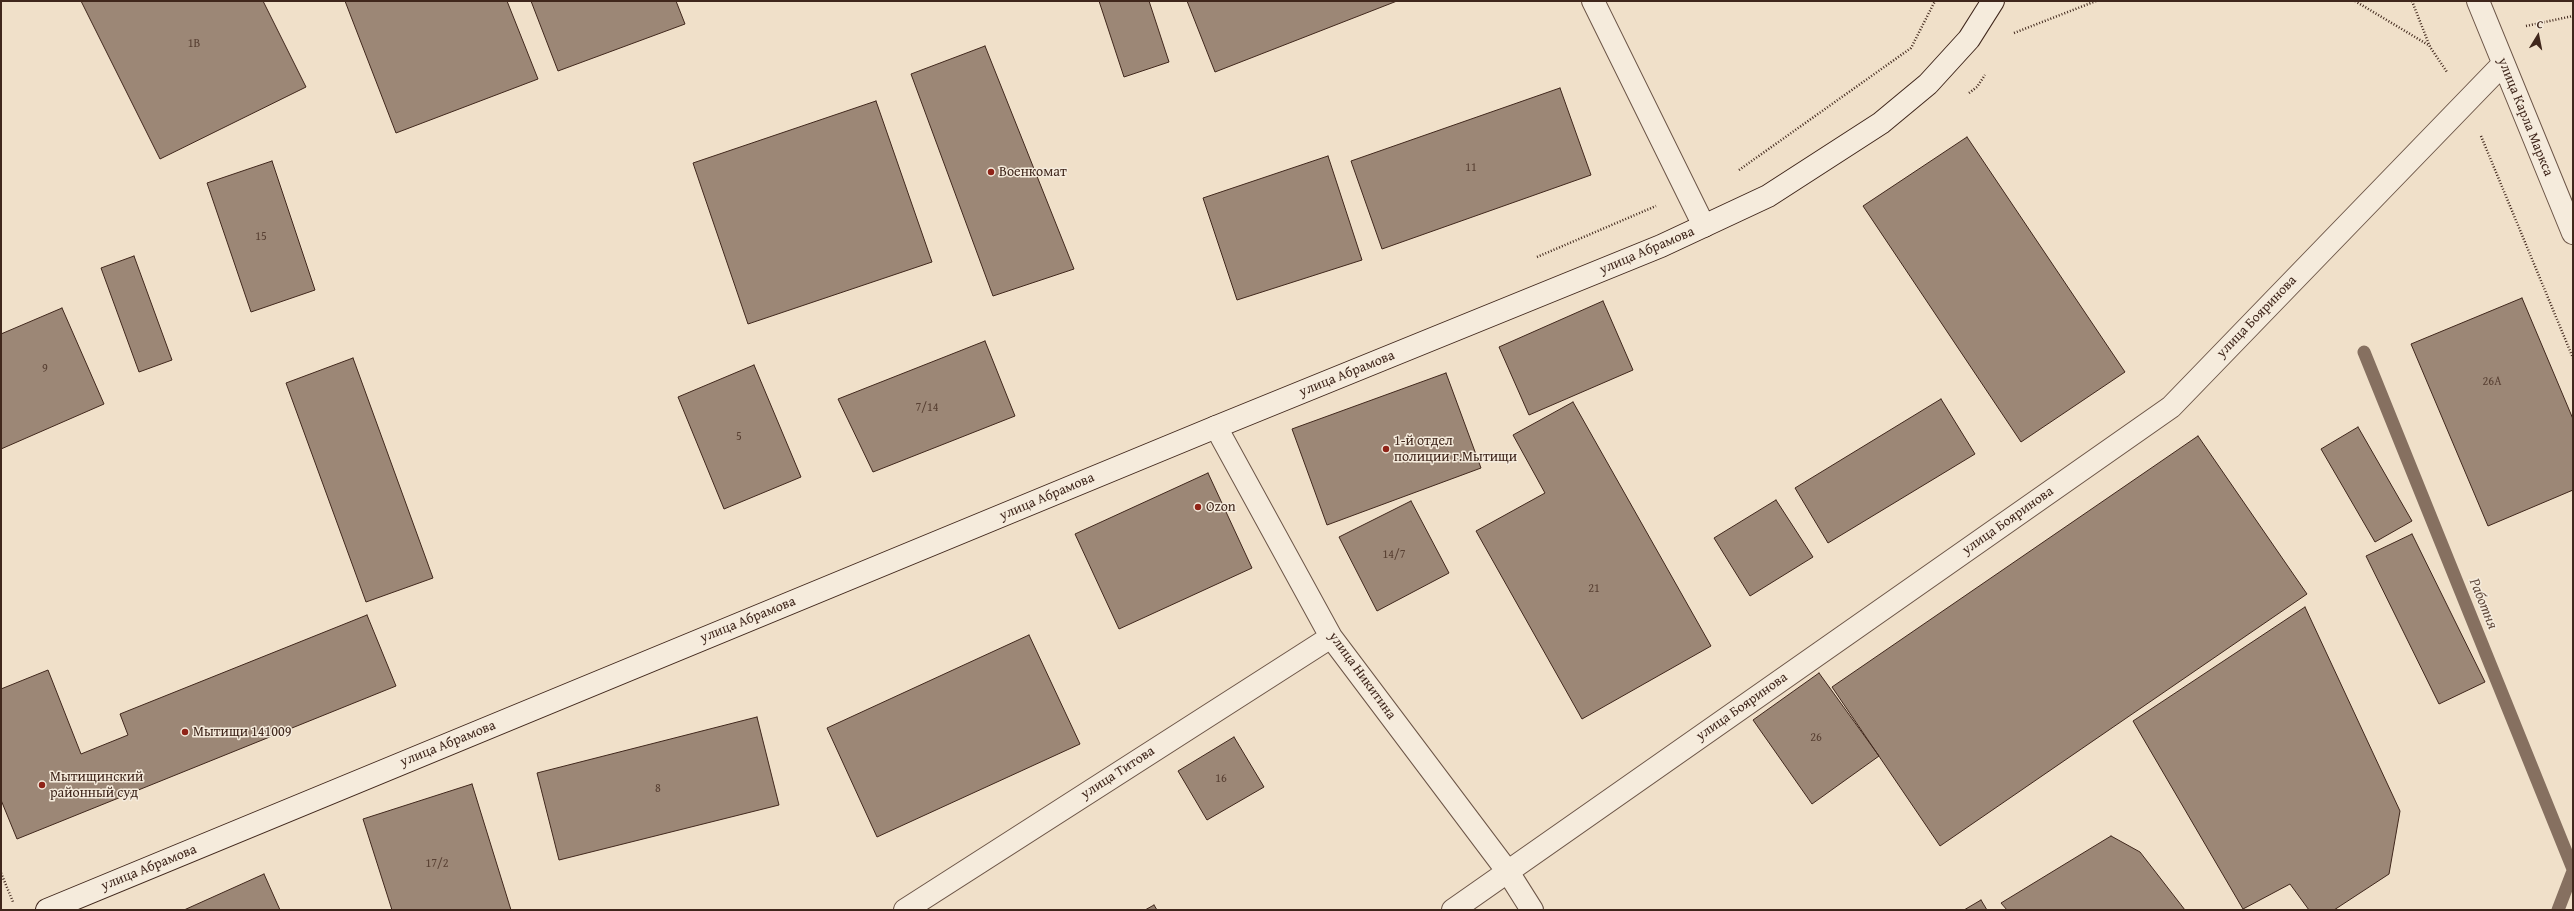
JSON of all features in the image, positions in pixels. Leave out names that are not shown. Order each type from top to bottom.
[{"type":"street","points":[[1593,1],[1704,226]]},
{"type":"street","name":"улица Абрамова","points":[[47,910],[1216,427],[1661,246],[1704,226],[1768,196],[1881,123],[1928,84],[1969,39],[1993,1]]},
{"type":"street","name":"улица Карла Маркса","points":[[2478,1],[2573,233]]},
{"type":"street","name":"улица Бояринова","points":[[1453,910],[2171,407],[2503,64]]},
{"type":"street","name":"улица Никитина","points":[[1216,427],[1331,637],[1508,872],[1532,910]]},
{"type":"street","name":"улица Титова","points":[[906,910],[1331,637]]},
{"type":"path","points":[[2014,33],[2096,1]]},
{"type":"path","points":[[2355,1],[2430,46],[2412,1]]},
{"type":"path","points":[[2525,26],[2573,16]]},
{"type":"path","points":[[2467,101],[2573,358]]},
{"type":"path","points":[[1,873],[15,908]]},
{"type":"building","points":[[81,1],[263,1],[306,87],[160,159]]},
{"type":"building","points":[[345,1],[507,1],[538,79],[396,133]]},
{"type":"building","points":[[531,1],[676,1],[685,24],[558,71]]},
{"type":"building","points":[[1099,1],[1149,1],[1169,62],[1124,77]]},
{"type":"building","points":[[1187,1],[1397,1],[1215,72]]},
{"type":"building","name":"Военкомат","points":[[985,46],[1074,269],[993,296],[911,74]]},
{"type":"building","points":[[1560,88],[1591,175],[1382,249],[1351,161]]},
{"type":"building","points":[[876,101],[932,262],[748,324],[693,163]]},
{"type":"building","points":[[1967,137],[2125,372],[2021,442],[1863,206]]},
{"type":"building","points":[[1328,156],[1362,260],[1237,300],[1203,198]]},
{"type":"building","points":[[272,161],[315,290],[251,312],[207,183]]},
{"type":"building","points":[[134,256],[172,360],[139,372],[101,268]]},
{"type":"building","points":[[2522,298],[2573,419],[2573,490],[2488,526],[2411,344]]},
{"type":"building","points":[[1603,301],[1633,370],[1529,415],[1499,347]]},
{"type":"building","points":[[62,308],[104,404],[1,449],[1,334]]},
{"type":"building","points":[[985,341],[1015,416],[873,472],[838,399]]},
{"type":"building","points":[[353,358],[433,578],[366,602],[286,383]]},
{"type":"building","points":[[754,365],[801,477],[724,509],[678,397]]},
{"type":"building","name":"1-й отдел полиции г.Мытищи","points":[[1446,373],[1481,468],[1327,525],[1292,429]]},
{"type":"building","points":[[1941,399],[1975,454],[1828,543],[1795,488]]},
{"type":"building","points":[[1573,402],[1711,646],[1582,719],[1476,531],[1545,493],[1513,435]]},
{"type":"building","points":[[2358,427],[2412,521],[2375,542],[2321,449]]},
{"type":"building","points":[[2198,436],[2307,594],[1940,846],[1832,687]]},
{"type":"building","points":[[1208,473],[1252,568],[1119,629],[1075,534]]},
{"type":"building","points":[[1776,500],[1813,557],[1750,596],[1714,538]]},
{"type":"building","points":[[1411,501],[1449,573],[1377,611],[1339,537]]},
{"type":"building","points":[[2412,534],[2485,682],[2439,704],[2366,556]]},
{"type":"building","points":[[2305,607],[2400,811],[2389,874],[2334,910],[2309,910],[2290,884],[2243,909],[2133,721]]},
{"type":"building","points":[[367,615],[396,686],[17,839],[1,800],[1,689],[48,670],[81,754],[128,735],[120,714]]},
{"type":"building","points":[[1029,635],[1080,744],[877,837],[827,728]]},
{"type":"building","points":[[1819,673],[1879,756],[1812,804],[1753,720]]},
{"type":"building","points":[[757,717],[779,805],[559,860],[537,773]]},
{"type":"building","points":[[1234,737],[1264,787],[1207,820],[1178,771]]},
{"type":"building","points":[[472,784],[511,910],[392,910],[363,819]]},
{"type":"building","points":[[2111,836],[2140,852],[2185,910],[2007,910],[2001,903]]},
{"type":"building","points":[[264,874],[280,910],[184,910]]},
{"type":"building","points":[[1981,900],[1987,910],[1964,910]]},
{"type":"building","points":[[1154,905],[1157,910],[1145,910]]},
{"type":"waterway","name":"Работня","points":[[2364,352],[2573,869]]},
{"type":"waterway","name":"Работня","points":[[2558,910],[2573,871]]},
{"type":"place","name":"Военкомат","points":[[991,172]]},
{"type":"place","name":"1-й отдел полиции г.Мытищи","points":[[1386,449]]},
{"type":"place","name":"Ozon","points":[[1198,507]]},
{"type":"place","name":"Мытищи 141009","points":[[185,732]]},
{"type":"place","name":"Мытищинский районный суд","points":[[42,785]]}]
